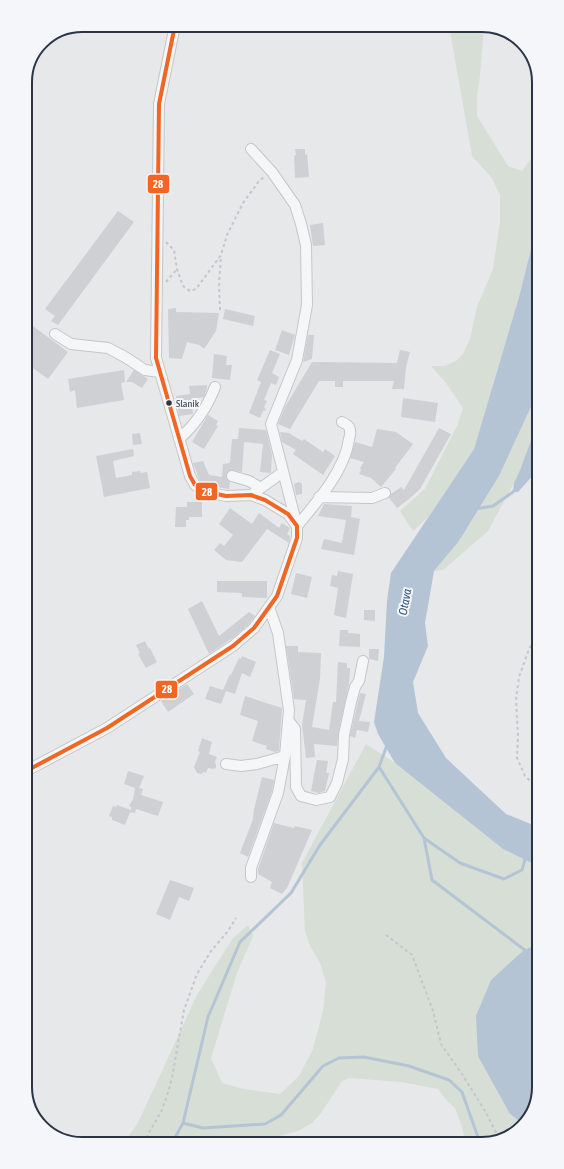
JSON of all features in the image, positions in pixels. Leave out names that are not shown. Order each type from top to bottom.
[{"type":"street","points":[[174,32],[159,104],[156,358],[190,476],[195,485],[203,491],[226,496],[251,495],[265,500],[288,514],[298,526]]},
{"type":"street","points":[[32,768],[107,728],[233,646],[254,628],[277,596],[297,538],[298,526],[271,424],[297,360],[307,305],[306,245],[295,205],[272,172],[251,149]]},
{"type":"street","points":[[55,334],[71,344],[108,348],[145,370],[160,372]]},
{"type":"street","points":[[180,439],[201,416],[215,387]]},
{"type":"street","points":[[298,526],[338,471],[348,444],[350,431],[349,427],[342,422]]},
{"type":"street","points":[[251,495],[283,472]]},
{"type":"street","points":[[232,476],[241,478],[262,488]]},
{"type":"street","points":[[319,497],[372,498],[385,493]]},
{"type":"street","points":[[250,877],[251,868],[278,793],[285,756],[289,710],[278,633],[269,608]]},
{"type":"street","points":[[288,720],[294,729],[296,787],[301,796],[316,800],[330,797],[337,784],[343,758],[344,735],[356,686],[359,681],[364,661]]},
{"type":"street","points":[[226,764],[241,766],[257,764],[285,756]]},
{"type":"path","points":[[220,310],[219,286],[221,255],[227,235],[243,203],[258,181],[272,172]]},
{"type":"path","points":[[157,233],[174,250],[177,269],[183,286],[190,290],[196,289],[221,255]]},
{"type":"path","points":[[532,644],[519,677],[516,700],[518,736],[517,758],[525,776],[532,782]]},
{"type":"path","points":[[146,1137],[161,1112],[167,1096],[172,1078],[184,1010],[197,974],[211,951],[228,931],[236,918]]},
{"type":"path","points":[[386,935],[412,955],[433,1011],[442,1044],[485,1111],[497,1134]]},
{"type":"shaded area","points":[[450,32],[483,32],[477,96],[477,116],[508,166],[522,171],[532,157],[532,245],[519,297],[474,449],[428,517],[413,531],[400,511],[425,489],[457,426],[463,408],[446,383],[431,366],[445,366],[456,361],[463,354],[470,339],[477,307],[493,269],[500,222],[500,195],[492,178],[472,156]]},
{"type":"shaded area","points":[[532,405],[532,438],[514,483],[488,531],[443,570],[434,571],[459,541],[499,476]]},
{"type":"shaded area","points":[[366,744],[395,763],[503,849],[532,863],[532,947],[524,950],[510,1114],[518,1121],[512,1127],[492,1136],[464,1137],[455,1108],[448,1102],[438,1089],[401,1082],[349,1078],[342,1081],[321,1113],[312,1123],[298,1131],[276,1137],[128,1137],[136,1126],[144,1110],[197,995],[233,938],[248,925],[253,936],[237,973],[211,1058],[222,1083],[243,1089],[280,1094],[299,1076],[313,1049],[323,1011],[326,982],[320,963],[310,946],[305,931],[302,863]]},
{"type":"water","name":"Otava","points":[[532,245],[532,405],[499,476],[459,541],[434,571],[425,623],[428,646],[413,682],[418,713],[446,758],[506,814],[532,825],[532,863],[503,849],[395,763],[378,734],[374,722],[384,657],[387,601],[391,573],[474,449],[519,297]]},
{"type":"water","points":[[532,438],[532,476],[518,492],[513,492],[514,483]]},
{"type":"water","points":[[532,947],[532,1094],[524,1115],[518,1121],[510,1114],[478,1056],[476,1016],[491,980],[524,950]]},
{"type":"building","points":[[295,149],[305,149],[305,155],[307,154],[309,177],[295,178]]},
{"type":"building","points":[[118,211],[134,222],[58,325],[51,321],[55,316],[45,309]]},
{"type":"building","points":[[323,223],[325,245],[313,246],[310,225]]},
{"type":"building","points":[[176,308],[176,312],[219,313],[216,331],[204,349],[199,345],[187,342],[182,359],[169,358],[168,309]]},
{"type":"building","points":[[225,309],[255,316],[253,326],[223,319]]},
{"type":"building","points":[[32,325],[68,352],[48,379],[32,367]]},
{"type":"building","points":[[282,330],[295,335],[289,355],[275,350]]},
{"type":"building","points":[[308,335],[314,335],[312,359],[303,362]]},
{"type":"building","points":[[270,350],[280,354],[272,373],[279,377],[276,385],[271,383],[264,400],[267,401],[264,407],[266,410],[263,411],[260,418],[249,413],[261,382],[257,380]]},
{"type":"building","points":[[400,350],[410,352],[406,367],[404,389],[392,389],[394,381],[343,381],[343,387],[335,387],[335,381],[319,381],[290,429],[278,424],[285,407],[312,362],[397,363]]},
{"type":"building","points":[[214,354],[227,356],[226,365],[232,365],[230,380],[212,378]]},
{"type":"building","points":[[124,370],[125,382],[121,383],[124,400],[77,408],[75,390],[70,392],[68,379]]},
{"type":"building","points":[[134,370],[148,379],[142,388],[132,382],[126,382]]},
{"type":"building","points":[[207,385],[204,397],[191,399],[193,414],[179,416],[176,396],[190,394],[189,386]]},
{"type":"building","points":[[403,398],[438,403],[435,422],[401,417]]},
{"type":"building","points":[[208,415],[218,421],[216,425],[218,426],[204,449],[192,442]]},
{"type":"building","points":[[239,428],[266,430],[272,455],[271,473],[260,472],[263,444],[244,442],[242,472],[231,470],[226,474],[226,478],[230,482],[229,489],[206,485],[200,481],[193,463],[203,461],[209,475],[222,477],[223,464],[230,463],[232,439],[238,439]]},
{"type":"building","points":[[439,428],[451,434],[420,489],[397,508],[389,498],[391,494],[401,487],[404,490]]},
{"type":"building","points":[[377,429],[396,432],[413,444],[395,468],[396,469],[381,487],[371,478],[359,474],[361,470],[360,468],[364,462],[350,458],[355,442],[372,447]]},
{"type":"building","points":[[280,432],[289,433],[302,441],[304,439],[323,452],[325,449],[335,456],[323,475],[293,454],[296,450],[282,442]]},
{"type":"building","points":[[140,433],[142,444],[133,445],[132,434]]},
{"type":"building","points":[[133,449],[134,456],[113,461],[116,478],[132,475],[132,472],[147,472],[150,488],[104,497],[96,456]]},
{"type":"building","points":[[299,482],[302,484],[302,494],[296,495],[294,484]]},
{"type":"building","points":[[187,502],[202,502],[202,517],[189,517],[189,520],[186,520],[186,527],[175,527],[176,507],[187,507]]},
{"type":"building","points":[[324,504],[352,506],[351,517],[360,519],[354,555],[321,549],[324,539],[342,543],[346,520],[318,516]]},
{"type":"building","points":[[230,508],[252,524],[259,513],[279,528],[282,523],[290,528],[287,534],[290,536],[289,543],[267,529],[242,562],[226,560],[214,550],[220,543],[224,546],[233,535],[219,524]]},
{"type":"building","points":[[338,571],[353,574],[346,618],[334,615],[338,588],[330,586],[332,575],[337,576]]},
{"type":"building","points":[[296,573],[312,577],[307,598],[291,594]]},
{"type":"building","points":[[217,581],[267,581],[267,598],[242,597],[242,593],[217,592]]},
{"type":"building","points":[[202,601],[219,636],[249,612],[255,616],[249,624],[234,637],[209,654],[188,609]]},
{"type":"building","points":[[364,610],[375,610],[375,621],[364,620]]},
{"type":"building","points":[[340,630],[348,630],[348,633],[360,634],[360,647],[339,646]]},
{"type":"building","points":[[145,641],[157,662],[146,668],[138,654],[140,653],[136,645]]},
{"type":"building","points":[[286,646],[298,646],[298,652],[321,653],[320,679],[312,727],[329,730],[333,702],[336,702],[338,662],[347,663],[347,668],[350,668],[349,684],[338,734],[337,746],[314,744],[315,757],[306,758],[302,725],[306,700],[294,699]]},
{"type":"building","points":[[369,649],[379,649],[378,661],[369,659]]},
{"type":"building","points":[[242,656],[256,662],[250,677],[242,673],[235,694],[223,690],[230,674],[231,675],[239,658],[241,659]]},
{"type":"building","points":[[187,684],[194,694],[168,712],[161,701]]},
{"type":"building","points":[[210,686],[226,691],[221,704],[205,699]]},
{"type":"building","points":[[360,693],[366,694],[359,721],[370,722],[368,732],[357,730],[355,738],[350,736]]},
{"type":"building","points":[[245,696],[282,708],[279,751],[275,752],[266,749],[267,746],[252,741],[258,721],[240,715]]},
{"type":"building","points":[[202,738],[212,742],[209,754],[217,757],[215,762],[216,768],[208,768],[206,773],[204,772],[201,774],[197,773],[194,767],[200,752],[198,751]]},
{"type":"building","points":[[317,760],[328,761],[326,773],[329,773],[325,791],[319,793],[311,791]]},
{"type":"building","points":[[128,771],[144,776],[139,788],[143,789],[141,795],[163,802],[158,816],[136,809],[135,813],[130,812],[125,825],[112,820],[112,817],[109,816],[113,806],[116,807],[117,805],[131,810],[131,807],[129,806],[133,799],[135,788],[124,784]]},
{"type":"building","points":[[262,777],[274,780],[272,791],[248,857],[240,853],[253,819]]},
{"type":"building","points":[[274,823],[294,828],[295,826],[312,830],[287,888],[282,894],[270,888],[272,882],[258,874],[258,869]]},
{"type":"building","points":[[170,880],[194,888],[189,901],[179,897],[170,920],[156,914]]},
{"type":"waterway","points":[[475,509],[493,506],[515,489]]},
{"type":"waterway","points":[[387,745],[379,767],[320,845],[291,893],[240,942],[208,1017],[183,1123],[203,1128],[265,1124],[281,1115],[323,1066],[339,1058],[364,1057],[409,1066],[449,1080],[462,1092],[478,1137]]},
{"type":"waterway","points":[[379,767],[424,838],[460,863],[504,879],[522,870],[526,856]]},
{"type":"waterway","points":[[424,838],[432,880],[526,951]]},
{"type":"waterway","points":[[175,1137],[183,1123]]},
{"type":"transit line","name":"28","points":[[32,768],[107,728],[233,646],[254,628],[277,596],[297,538],[297,526],[288,514],[265,500],[251,495],[226,496],[203,491],[195,485],[190,476],[156,358],[159,104],[174,32]]},
{"type":"place","name":"Slaník","points":[[169,403]]}]
